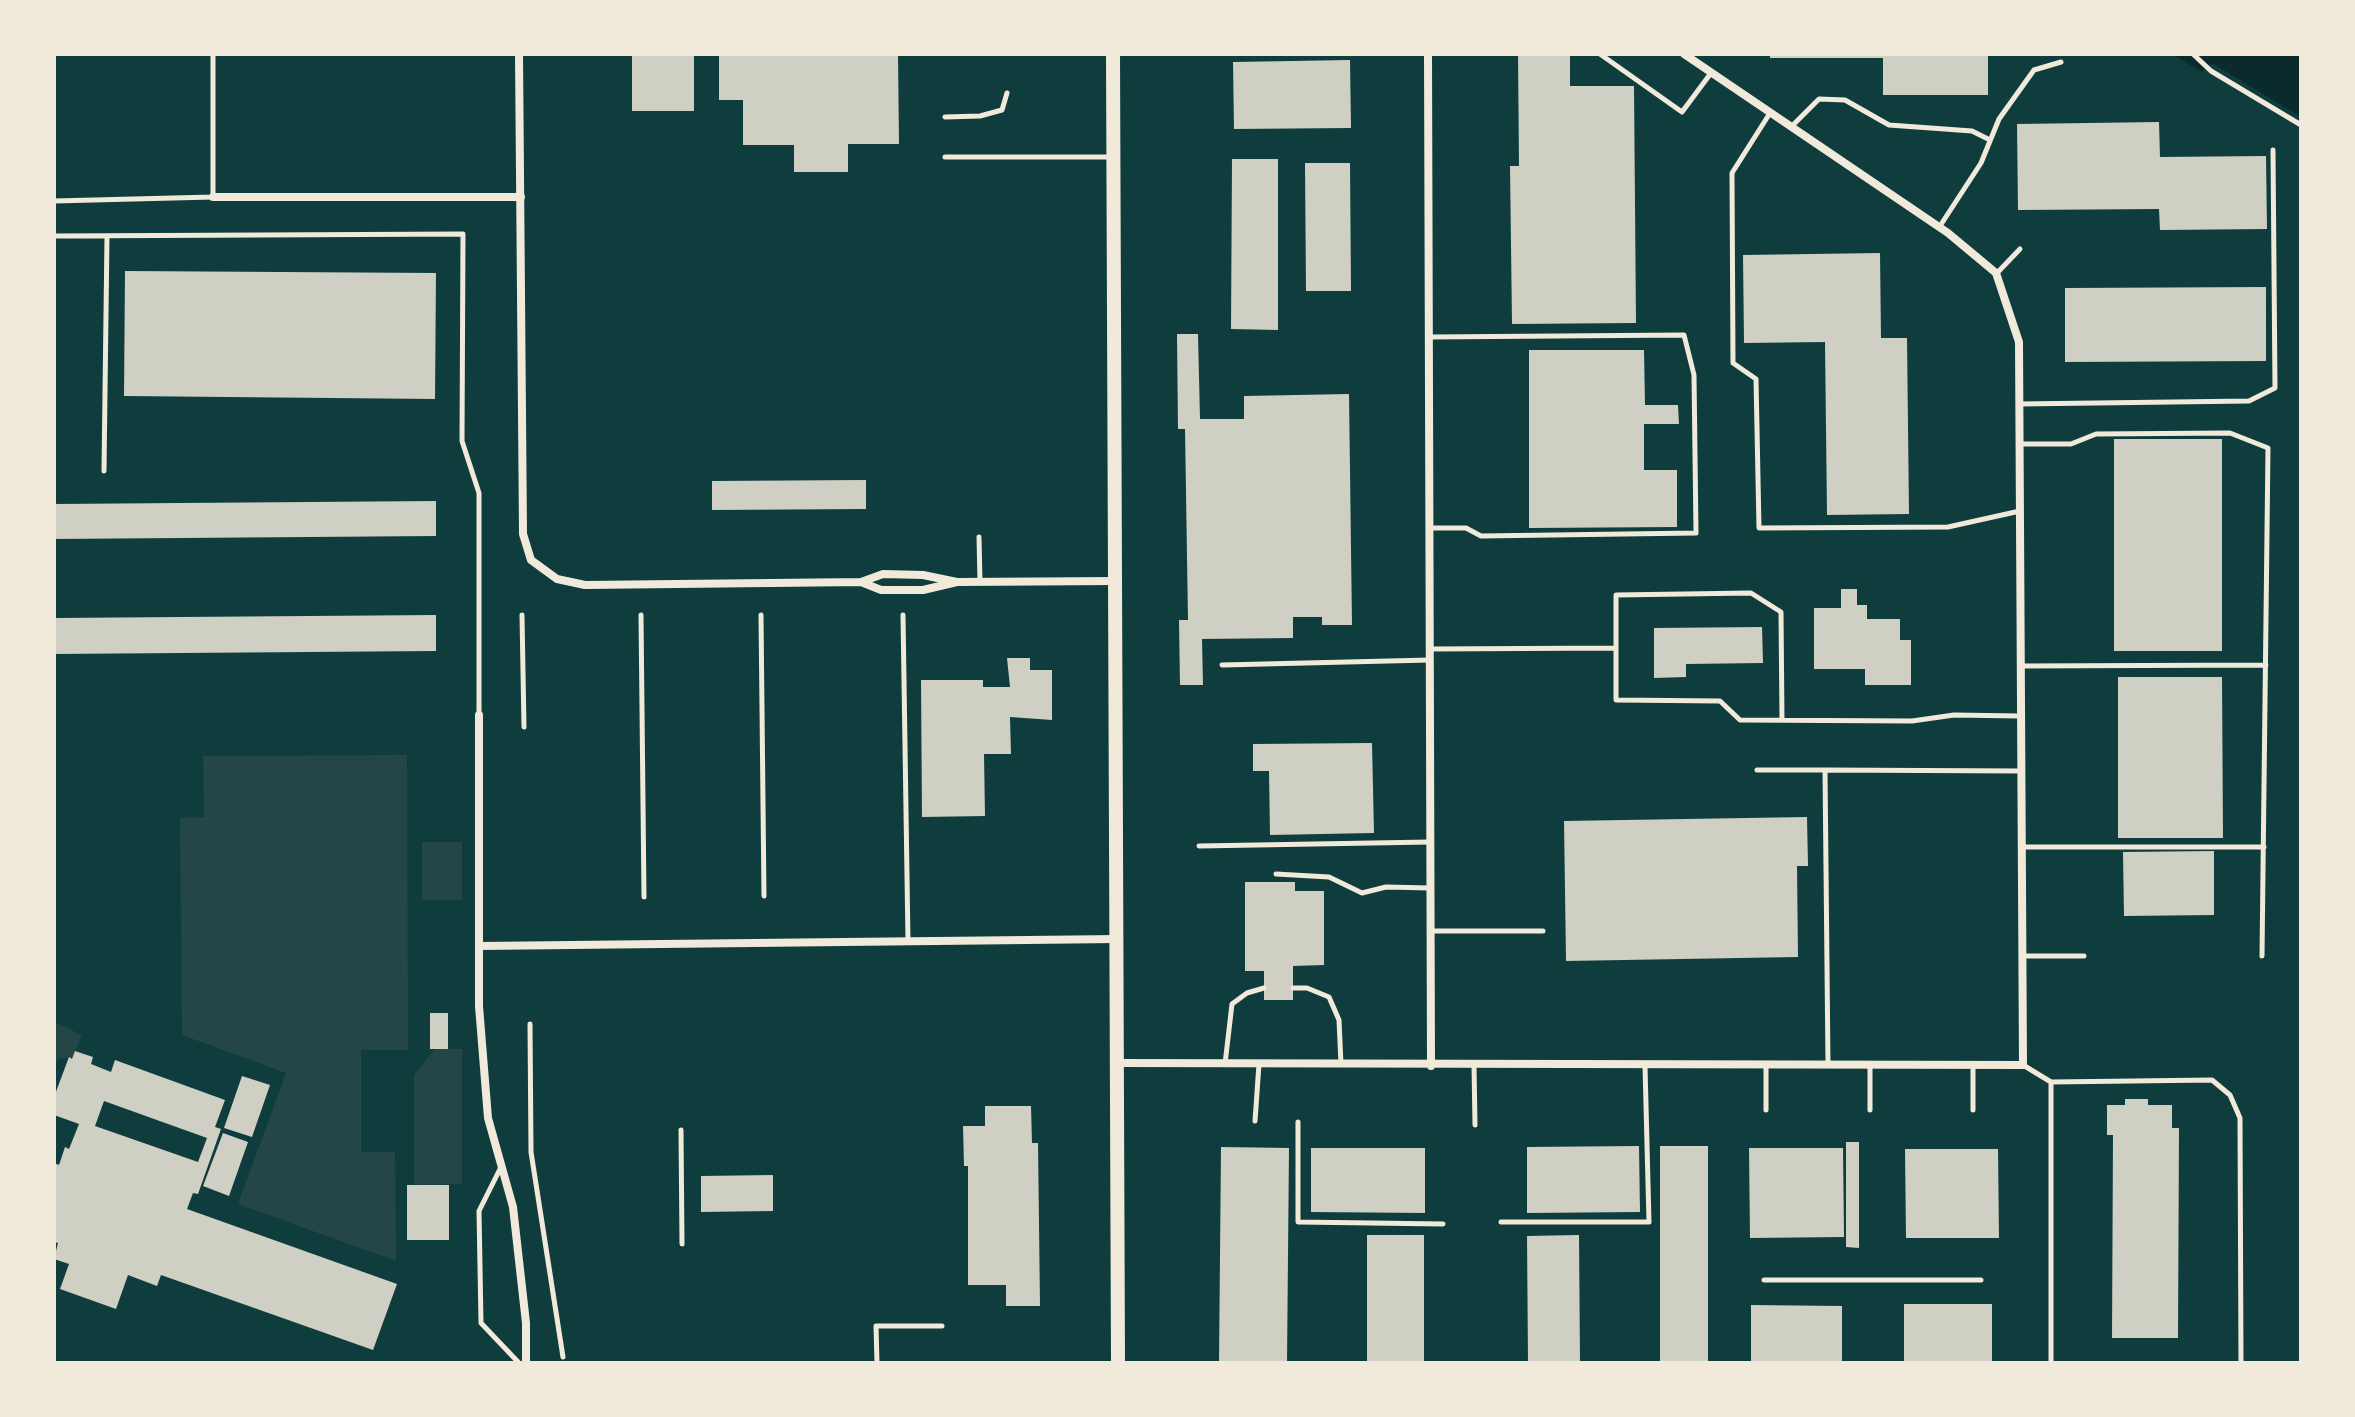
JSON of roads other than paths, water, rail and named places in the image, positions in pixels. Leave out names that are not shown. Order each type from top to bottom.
[{"type":"main road","points":[[1113,54],[1118,1363]]},
{"type":"street","points":[[519,54],[523,534],[531,560],[557,579],[585,585],[861,582],[896,574],[923,575],[957,582],[1116,581]]},
{"type":"street","points":[[1428,54],[1431,1066]]},
{"type":"street","points":[[1118,1063],[2023,1065],[2019,342],[1996,273],[1939,227],[1685,54]]},
{"type":"street","points":[[213,197],[521,197]]},
{"type":"street","points":[[861,582],[881,590],[923,590],[957,582]]},
{"type":"street","points":[[479,715],[479,1006],[488,1118],[513,1207],[526,1323],[526,1363]]},
{"type":"street","points":[[479,946],[1118,939]]},
{"type":"lane","points":[[54,201],[213,197],[213,54]]},
{"type":"lane","points":[[1600,54],[1682,112],[1711,73]]},
{"type":"lane","points":[[2193,54],[2211,71],[2301,125]]},
{"type":"lane","points":[[1939,227],[1981,163],[1999,119],[2034,70],[2061,62]]},
{"type":"lane","points":[[945,117],[980,116],[1002,110],[1007,93]]},
{"type":"lane","points":[[1791,127],[1819,99],[1845,100],[1889,125],[1972,131],[1990,140]]},
{"type":"lane","points":[[1770,113],[1732,173],[1733,363],[1756,379],[1759,528],[1948,527],[2020,511]]},
{"type":"lane","points":[[2018,404],[2249,401],[2275,388],[2273,150]]},
{"type":"lane","points":[[945,157],[1114,157]]},
{"type":"lane","points":[[54,236],[463,234],[462,441],[479,493],[479,715]]},
{"type":"lane","points":[[104,471],[107,236]]},
{"type":"lane","points":[[1996,273],[2020,249]]},
{"type":"lane","points":[[1429,337],[1684,335],[1694,375],[1696,533],[1481,536],[1466,528],[1429,528]]},
{"type":"lane","points":[[2020,444],[2071,444],[2096,434],[2230,433],[2268,448],[2262,956]]},
{"type":"lane","points":[[979,537],[980,582]]},
{"type":"lane","points":[[1782,720],[1781,612],[1751,593],[1616,595],[1616,700],[1720,701],[1740,720],[1912,721],[1954,715],[2021,716]]},
{"type":"lane","points":[[522,615],[524,727]]},
{"type":"lane","points":[[641,615],[644,897]]},
{"type":"lane","points":[[761,615],[764,896]]},
{"type":"lane","points":[[903,615],[908,941]]},
{"type":"lane","points":[[1430,649],[1616,648]]},
{"type":"lane","points":[[1222,665],[1430,660]]},
{"type":"lane","points":[[2021,666],[2266,665]]},
{"type":"lane","points":[[1757,770],[2021,771]]},
{"type":"lane","points":[[1825,770],[1828,1065]]},
{"type":"lane","points":[[1199,846],[1430,842]]},
{"type":"lane","points":[[2022,847],[2264,847]]},
{"type":"lane","points":[[1276,874],[1329,877],[1362,893],[1386,887],[1430,888]]},
{"type":"lane","points":[[1430,931],[1543,931]]},
{"type":"lane","points":[[2023,956],[2084,956]]},
{"type":"lane","points":[[1225,1064],[1232,1004],[1247,993],[1264,988]]},
{"type":"lane","points":[[1293,988],[1307,988],[1329,997],[1339,1020],[1341,1065]]},
{"type":"lane","points":[[530,1024],[531,1152],[563,1357]]},
{"type":"lane","points":[[1255,1121],[1259,1064]]},
{"type":"lane","points":[[1870,1065],[1870,1110]]},
{"type":"lane","points":[[1973,1065],[1973,1110]]},
{"type":"lane","points":[[2023,1065],[2051,1082],[2212,1080],[2230,1095],[2240,1118],[2241,1363]]},
{"type":"lane","points":[[1474,1066],[1475,1125]]},
{"type":"lane","points":[[1501,1222],[1649,1222],[1645,1066]]},
{"type":"lane","points":[[1766,1066],[1766,1110]]},
{"type":"lane","points":[[2051,1082],[2051,1363]]},
{"type":"lane","points":[[1298,1122],[1298,1222],[1443,1224]]},
{"type":"lane","points":[[681,1130],[682,1244]]},
{"type":"lane","points":[[502,1166],[479,1211],[481,1323],[519,1363]]},
{"type":"lane","points":[[1764,1280],[1981,1280]]},
{"type":"lane","points":[[877,1363],[876,1326],[942,1326]]}]
